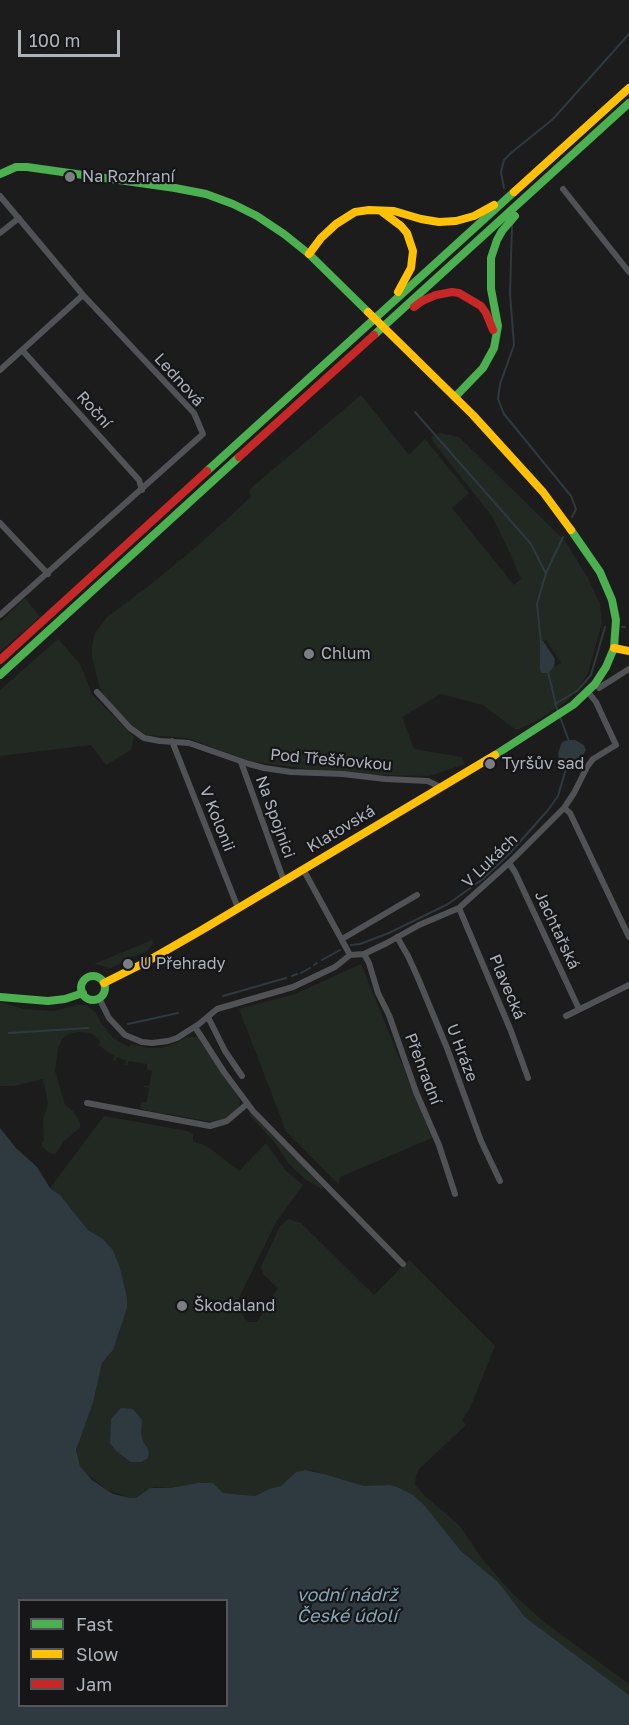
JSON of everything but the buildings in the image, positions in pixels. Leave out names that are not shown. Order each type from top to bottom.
[{"type":"main road","points":[[0,660],[629,88]]},
{"type":"main road","points":[[0,675],[629,103]]},
{"type":"main road","points":[[0,174],[16,167],[27,167],[135,181],[206,194],[257,216],[309,254],[455,397],[543,492],[600,572],[609,591],[614,610],[616,629],[614,648],[629,651]]},
{"type":"main road","points":[[455,397],[487,362],[494,348],[498,326],[490,277],[493,249],[509,222],[549,184],[555,171]]},
{"type":"main road","points":[[309,254],[336,224],[347,216],[362,211],[394,211],[439,222],[456,221],[474,216],[495,204],[517,184],[528,181]]},
{"type":"main road","points":[[307,381],[321,361],[398,291],[408,276],[413,260],[411,242],[401,226],[381,210]]},
{"type":"main road","points":[[374,336],[395,324],[422,301],[436,294],[452,292],[467,296],[481,306],[490,319],[496,335]]},
{"type":"main road","name":"Klatovská","points":[[104,983],[146,962],[284,881],[558,715],[588,692],[603,674],[614,648]]},
{"type":"main road","points":[[89,977],[97,977],[104,983],[105,991],[99,998],[90,999],[83,993],[82,984],[89,977]]},
{"type":"main road","points":[[0,998],[48,1001],[70,998],[83,993]]},
{"type":"street","points":[[563,189],[629,272]]},
{"type":"street","name":"Lednová","points":[[0,196],[83,295],[194,413],[203,434],[0,615]]},
{"type":"street","points":[[0,233],[18,218]]},
{"type":"street","points":[[0,370],[83,295]]},
{"type":"street","name":"Roční","points":[[22,350],[139,480],[142,490]]},
{"type":"street","points":[[0,523],[48,574]]},
{"type":"street","points":[[598,688],[629,669]]},
{"type":"street","name":"Pod Třešňovkou","points":[[96,692],[130,728],[144,738],[189,743],[264,768],[291,772],[428,781],[440,787]]},
{"type":"street","name":"V Lukách","points":[[99,998],[114,1026],[125,1035],[138,1041],[152,1043],[168,1041],[195,1027],[217,1009],[293,987],[335,967],[350,955],[364,954],[418,925],[459,908],[564,808],[593,759],[616,745],[596,702],[588,692]]},
{"type":"street","name":"V Kolonii","points":[[172,741],[238,908]]},
{"type":"street","name":"Na Spojnici","points":[[242,762],[284,881]]},
{"type":"street","points":[[564,808],[570,813],[629,937]]},
{"type":"street","name":"Jachtařská","points":[[508,863],[515,872],[579,1009]]},
{"type":"street","points":[[303,869],[350,955]]},
{"type":"street","points":[[342,939],[417,895]]},
{"type":"street","name":"Plavecká","points":[[459,908],[511,1031],[528,1078]]},
{"type":"street","name":"U Hráze","points":[[398,937],[418,978],[447,1048],[481,1141],[500,1181]]},
{"type":"street","name":"Přehradní","points":[[364,954],[378,993],[389,1015],[416,1092],[439,1145],[455,1194]]},
{"type":"street","points":[[566,1016],[629,985]]},
{"type":"street","points":[[208,1017],[225,1052],[242,1076]]},
{"type":"street","points":[[195,1027],[247,1104],[403,1264]]},
{"type":"street","points":[[87,1103],[210,1126],[227,1121],[247,1104]]},
{"type":"shaded area","points":[[361,395],[409,455],[425,439],[469,493],[452,508],[514,585],[521,579],[492,516],[431,437],[440,433],[459,437],[565,541],[588,578],[600,604],[602,623],[588,673],[566,702],[533,723],[516,730],[483,705],[441,694],[402,717],[414,749],[461,757],[465,764],[429,776],[367,775],[249,761],[187,738],[147,735],[135,729],[101,691],[92,658],[95,633],[107,617],[194,549],[251,497],[250,489]],"holes":[[[546,640],[561,663],[548,673],[541,673],[542,641]]]},
{"type":"shaded area","points":[[25,598],[40,617],[0,652],[0,622]]},
{"type":"shaded area","points":[[58,639],[80,664],[92,694],[134,737],[131,750],[106,765],[91,745],[0,756],[0,690]]},
{"type":"shaded area","points":[[152,940],[153,944],[147,951],[111,968],[94,964]]},
{"type":"shaded area","points":[[361,964],[432,1138],[340,1177],[339,1185],[286,1131],[239,1009],[295,994]]},
{"type":"shaded area","points":[[0,1002],[24,1009],[54,1011],[86,1005],[96,1013],[113,1038],[129,1047],[131,1044],[161,1048],[188,1037],[197,1037],[238,1096],[239,1107],[227,1118],[213,1122],[144,1110],[140,1107],[141,1102],[147,1102],[149,1088],[144,1086],[149,1086],[152,1071],[147,1069],[147,1064],[129,1061],[125,1065],[126,1060],[117,1057],[115,1061],[113,1060],[114,1056],[98,1045],[100,1042],[98,1038],[90,1033],[69,1034],[62,1039],[58,1048],[55,1071],[65,1105],[73,1111],[80,1122],[80,1128],[63,1142],[57,1152],[54,1154],[48,1152],[42,1146],[43,1120],[48,1104],[43,1079],[14,1086],[0,1086]]},
{"type":"shaded area","points":[[248,1113],[253,1115],[322,1186],[323,1190],[305,1179],[289,1164],[275,1143]]},
{"type":"shaded area","points":[[104,1116],[188,1131],[193,1135],[193,1142],[211,1149],[239,1171],[266,1143],[286,1171],[303,1185],[276,1222],[236,1304],[249,1322],[257,1322],[278,1288],[264,1275],[261,1267],[280,1226],[288,1219],[301,1223],[374,1295],[409,1260],[495,1346],[470,1408],[462,1420],[466,1425],[419,1469],[415,1485],[460,1526],[484,1561],[512,1593],[544,1622],[629,1684],[629,1695],[525,1617],[498,1582],[461,1551],[424,1506],[385,1485],[364,1486],[305,1470],[296,1472],[281,1486],[255,1496],[223,1493],[213,1483],[197,1483],[170,1488],[154,1487],[136,1498],[131,1498],[107,1490],[81,1469],[76,1453],[77,1446],[93,1403],[102,1363],[111,1353],[127,1308],[120,1268],[113,1250],[103,1239],[88,1230],[60,1195],[50,1188]]},
{"type":"water","points":[[540,641],[543,641],[555,659],[554,667],[548,673],[541,673]]},
{"type":"water","points":[[575,740],[584,745],[586,750],[583,755],[563,769],[558,754],[561,744]]},
{"type":"water","name":"vodní nádrž České údolí","points":[[0,1128],[16,1148],[37,1167],[50,1188],[60,1195],[88,1230],[103,1239],[113,1250],[120,1268],[127,1308],[113,1350],[102,1363],[93,1403],[76,1450],[80,1466],[92,1480],[113,1494],[131,1498],[136,1498],[150,1488],[170,1488],[197,1483],[213,1483],[223,1493],[255,1496],[281,1486],[296,1472],[305,1470],[364,1486],[397,1487],[413,1495],[424,1505],[461,1551],[498,1582],[525,1617],[629,1695],[629,1725],[0,1725]]},
{"type":"water","points":[[121,1408],[133,1409],[142,1420],[143,1442],[149,1453],[148,1458],[141,1462],[131,1462],[116,1451],[110,1443],[111,1419]]},
{"type":"waterway","points":[[504,188],[501,172],[504,160],[553,119],[629,34]]},
{"type":"waterway","points":[[512,225],[510,294],[514,345],[500,384],[498,399],[504,414],[571,496],[576,509],[572,517]]},
{"type":"waterway","points":[[415,412],[531,544],[545,572]]},
{"type":"waterway","points":[[541,643],[537,604],[546,573],[563,537]]},
{"type":"waterway","points":[[555,704],[577,691],[591,675],[605,627]]},
{"type":"waterway","points":[[548,672],[557,709],[569,741]]},
{"type":"waterway","points":[[351,945],[389,933],[448,904],[483,879],[510,853],[548,810],[558,796],[567,765]]},
{"type":"waterway","points":[[322,960],[340,950]]},
{"type":"waterway","points":[[301,973],[310,968]]},
{"type":"waterway","points":[[292,976],[297,974]]},
{"type":"waterway","points":[[223,996],[286,978]]},
{"type":"waterway","points":[[128,1024],[178,1013]]},
{"type":"waterway","points":[[9,1033],[88,1028]]},
{"type":"traffic: fast","points":[[374,335],[629,103]]},
{"type":"traffic: fast","points":[[0,174],[16,167],[27,167],[175,188],[206,194],[233,204],[257,216],[284,234],[309,254],[368,312]]},
{"type":"traffic: fast","points":[[207,471],[514,192]]},
{"type":"traffic: fast","points":[[455,397],[483,368],[494,348],[498,326],[491,289],[491,258],[502,231],[515,216]]},
{"type":"traffic: fast","points":[[0,675],[239,457]]},
{"type":"traffic: fast","points":[[495,755],[573,705],[595,684],[614,648],[616,620],[612,600],[600,572],[571,530]]},
{"type":"traffic: fast","points":[[93,976],[101,980],[105,988],[101,996],[93,1000],[85,996],[81,988],[85,980],[93,976]]},
{"type":"traffic: fast","points":[[0,997],[48,1001],[65,999],[83,993]]},
{"type":"traffic: slow","points":[[514,192],[629,88]]},
{"type":"traffic: slow","points":[[309,254],[336,224],[355,212],[394,211],[439,222],[456,221],[474,216],[494,205]]},
{"type":"traffic: slow","points":[[381,211],[407,233],[413,251],[411,268],[398,292]]},
{"type":"traffic: slow","points":[[368,312],[473,415],[543,492],[571,530]]},
{"type":"traffic: slow","points":[[614,648],[629,651]]},
{"type":"traffic: slow","points":[[104,983],[200,931],[495,755]]},
{"type":"traffic: jam","points":[[414,307],[436,295],[459,293],[481,306],[493,330]]},
{"type":"traffic: jam","points":[[239,457],[374,335]]},
{"type":"traffic: jam","points":[[0,660],[207,471]]},
{"type":"place","name":"Na Rozhraní","points":[[70,177]]},
{"type":"place","name":"Chlum","points":[[309,654]]},
{"type":"place","name":"Tyršův sad","points":[[490,764]]},
{"type":"place","name":"U Přehrady","points":[[128,964]]},
{"type":"place","name":"Škodaland","points":[[182,1306]]}]
